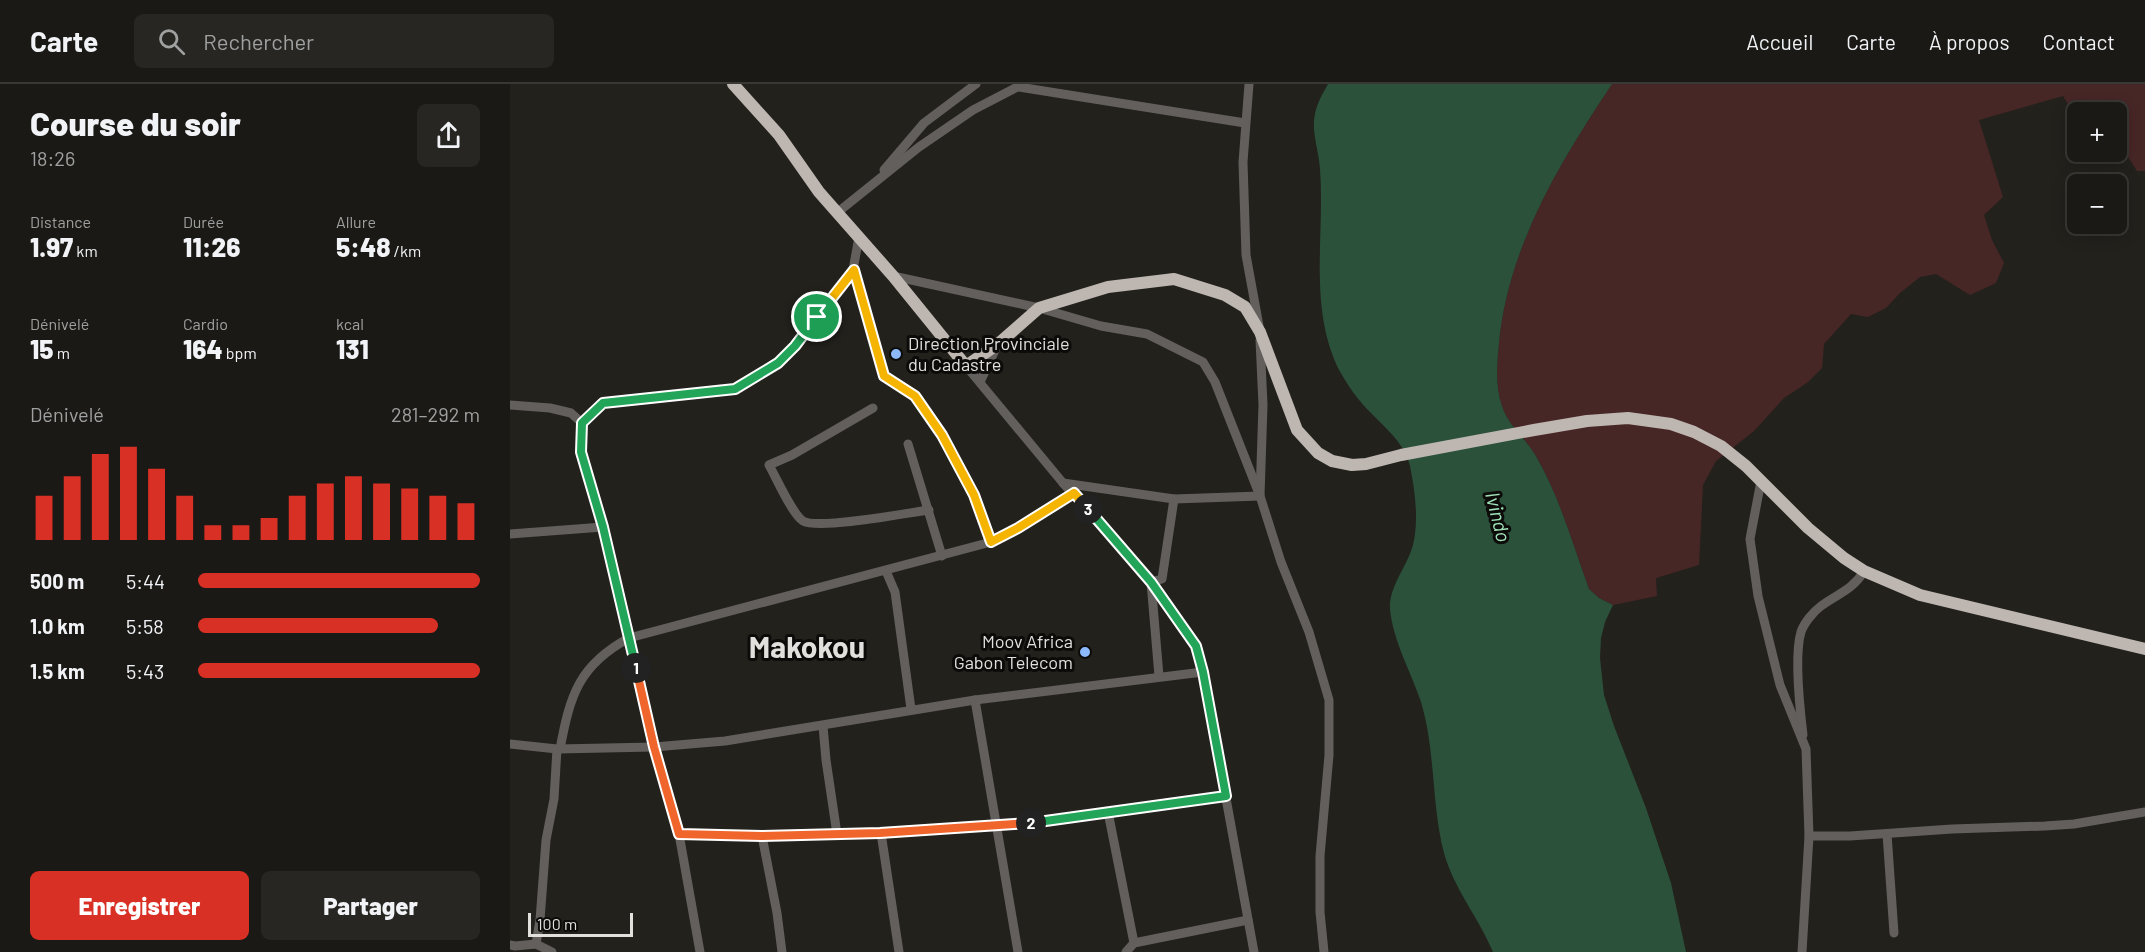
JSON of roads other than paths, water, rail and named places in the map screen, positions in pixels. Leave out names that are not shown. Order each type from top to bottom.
[{"type":"highway","points":[[733,84],[779,135],[819,192],[893,276],[966,366],[998,344],[1039,308],[1108,287],[1174,279],[1225,294],[1245,307],[1260,332],[1297,430],[1318,453],[1332,461],[1352,465],[1366,464],[1401,455],[1534,430],[1628,418],[1671,424],[1694,432],[1721,446],[1746,466],[1787,509],[1826,544],[1864,571],[1920,595],[2145,649]]},
{"type":"street","points":[[869,187],[924,123],[976,84]]},
{"type":"street","points":[[1249,84],[1243,162],[1246,255],[1260,332],[1263,405],[1260,496]]},
{"type":"street","points":[[838,212],[919,147],[973,110],[1021,86],[1245,123]]},
{"type":"street","points":[[859,237],[854,270],[884,376],[915,396],[942,435],[974,495],[991,542]]},
{"type":"street","points":[[700,952],[679,834],[654,747],[603,527],[581,452],[582,423],[603,403],[735,389],[778,363],[795,346],[854,270]]},
{"type":"street","points":[[893,276],[1039,308],[1101,326],[1147,334],[1203,363],[1215,382],[1260,496],[1281,562],[1309,632],[1329,700],[1329,754],[1320,856],[1320,912],[1324,952]]},
{"type":"street","points":[[980,382],[998,344]]},
{"type":"street","points":[[966,366],[1063,483],[1151,582],[1196,646],[1203,672],[1254,952]]},
{"type":"street","points":[[510,405],[550,408],[571,413],[582,423]]},
{"type":"street","points":[[873,408],[792,455],[770,465],[783,492],[802,520],[809,522],[828,523],[929,510]]},
{"type":"street","points":[[908,444],[942,556]]},
{"type":"street","points":[[1761,481],[1750,539],[1758,596],[1779,685],[1806,749]]},
{"type":"street","points":[[1063,483],[1174,499],[1260,496]]},
{"type":"street","points":[[536,945],[546,840],[554,799],[559,749],[574,692],[588,668],[613,646],[629,638],[991,542],[1074,493]]},
{"type":"street","points":[[1151,582],[1162,579],[1174,499]]},
{"type":"street","points":[[510,534],[603,527]]},
{"type":"street","points":[[886,571],[895,592],[911,709]]},
{"type":"street","points":[[1802,952],[1809,836],[1806,749],[1797,661],[1801,631],[1821,606],[1848,590],[1859,580],[1864,571]]},
{"type":"street","points":[[1151,582],[1159,676]]},
{"type":"street","points":[[510,744],[559,749],[654,747],[725,741],[823,726],[911,709],[1203,672]]},
{"type":"street","points":[[975,700],[1018,952]]},
{"type":"street","points":[[823,726],[837,834]]},
{"type":"street","points":[[679,834],[762,836],[880,833],[1026,823],[1226,796]]},
{"type":"street","points":[[1108,812],[1134,943]]},
{"type":"street","points":[[1809,836],[2073,824],[2145,813]]},
{"type":"street","points":[[880,833],[899,952]]},
{"type":"street","points":[[1887,834],[1894,933]]},
{"type":"street","points":[[762,836],[782,952]]},
{"type":"street","points":[[1126,952],[1134,943],[1248,920]]},
{"type":"street","points":[[510,945],[536,945],[552,952]]},
{"type":"water","name":"Ivindo","points":[[1328,84],[1612,84],[1556,175],[1525,239],[1504,308],[1498,351],[1497,383],[1505,413],[1533,451],[1553,489],[1589,589],[1599,598],[1613,605],[1601,638],[1600,658],[1604,695],[1671,883],[1686,952],[1493,952],[1448,866],[1437,815],[1426,721],[1395,633],[1390,609],[1392,592],[1410,553],[1415,535],[1416,506],[1410,466],[1402,447],[1357,397],[1339,370],[1329,346],[1324,321],[1320,271],[1320,169],[1314,121],[1320,98]]},
{"type":"place","name":"Direction Provinciale du Cadastre","points":[[896,354]]},
{"type":"place","name":"Moov Africa Gabon Telecom","points":[[1085,652]]},
{"type":"district","name":"Makokou","points":[[807,648]]}]
